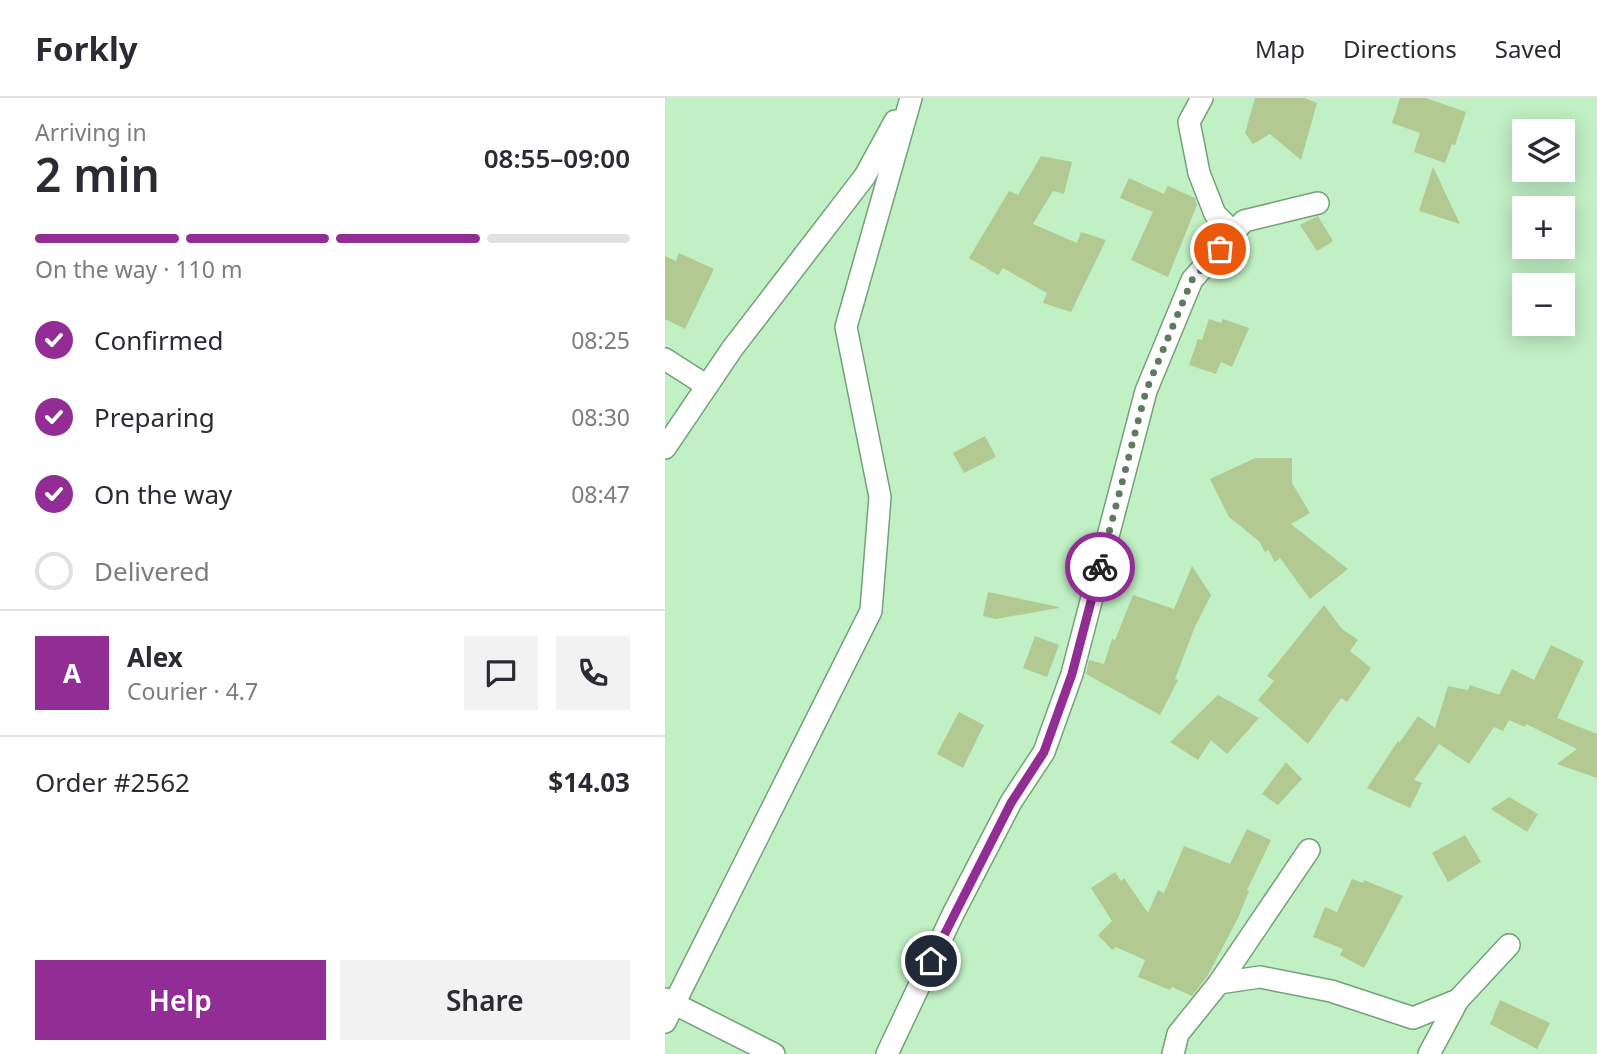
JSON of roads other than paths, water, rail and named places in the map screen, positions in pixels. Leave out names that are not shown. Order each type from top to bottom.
[{"type":"street","points":[[665,448],[732,349],[865,176],[909,98]]},
{"type":"street","points":[[774,1054],[668,1008],[871,611],[880,497],[846,327],[909,98]]},
{"type":"street","points":[[1202,98],[1189,122],[1199,173],[1215,214],[1234,233]]},
{"type":"street","points":[[887,1054],[953,914],[1011,803],[1044,752],[1072,674],[1146,391],[1192,280],[1244,221],[1318,202]]},
{"type":"street","points":[[665,359],[707,386]]},
{"type":"street","points":[[1173,1054],[1178,1034],[1219,983],[1308,850]]},
{"type":"street","points":[[1429,1054],[1458,1000],[1509,945]]},
{"type":"street","points":[[1219,983],[1260,976],[1331,992],[1413,1018],[1458,1000]]}]
